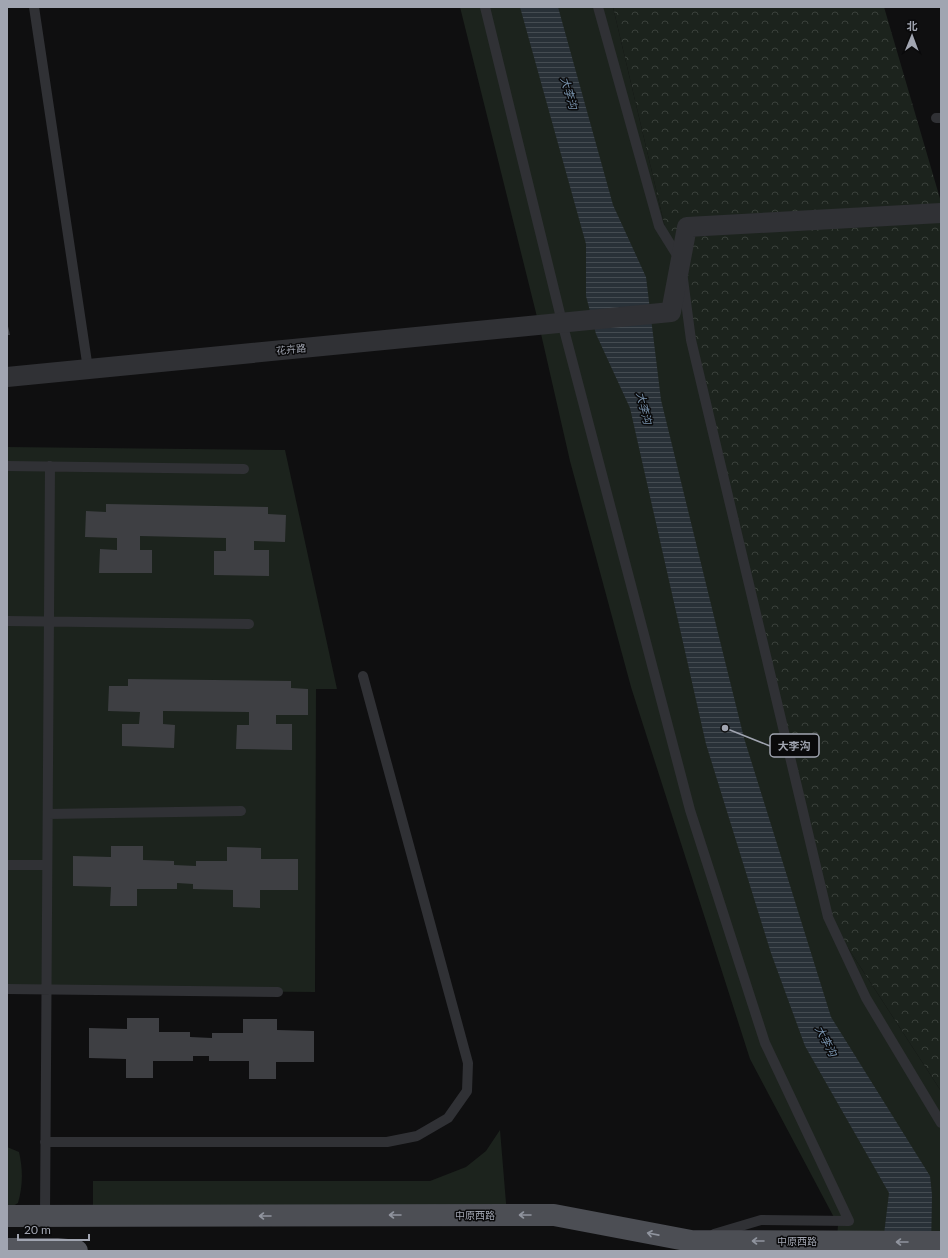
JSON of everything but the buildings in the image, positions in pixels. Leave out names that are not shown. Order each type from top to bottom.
[{"type":"highway","points":[[7,1250],[57,1249],[77,1251]]},
{"type":"main road","name":"中原西路","points":[[7,1216],[554,1215],[691,1241],[941,1242]]},
{"type":"street","points":[[681,260],[687,227],[941,212]]},
{"type":"street","name":"花卉路","points":[[7,377],[671,312],[681,260]]},
{"type":"lane","points":[[34,7],[88,369]]},
{"type":"lane","points":[[485,7],[568,322],[690,810],[764,1043],[849,1221],[761,1220],[691,1241]]},
{"type":"lane","points":[[598,7],[658,226],[681,260],[691,340],[828,917],[866,998],[941,1123]]},
{"type":"lane","points":[[7,466],[244,469]]},
{"type":"lane","points":[[44,1216],[50,466]]},
{"type":"lane","points":[[7,621],[249,624]]},
{"type":"lane","points":[[45,1142],[387,1142],[417,1136],[448,1118],[467,1091],[468,1063],[363,676]]},
{"type":"lane","points":[[48,814],[241,811]]},
{"type":"lane","points":[[7,865],[47,865]]},
{"type":"lane","points":[[7,989],[278,992]]},
{"type":"green space","points":[[460,7],[613,7],[828,917],[941,1091],[941,1251],[836,1251],[838,1225],[750,1059],[631,687],[570,461],[539,325]]},
{"type":"green space","points":[[613,7],[884,7],[941,202],[941,1091],[828,917]]},
{"type":"green space","points":[[7,447],[285,450],[337,689],[316,689],[315,992],[7,989]]},
{"type":"green space","points":[[500,1130],[507,1215],[93,1216],[93,1181],[430,1181],[466,1167],[486,1151]]},
{"type":"green space","points":[[7,1147],[19,1152],[22,1178],[18,1203],[8,1209]]},
{"type":"water","points":[[520,7],[558,7],[613,205],[646,277],[661,400],[744,738],[831,1017],[930,1176],[932,1195],[931,1251],[882,1251],[889,1193],[805,1046],[771,953],[706,744],[630,408],[596,334],[586,296],[586,244]]},
{"type":"place","name":"大李沟","points":[[725,728]]}]
